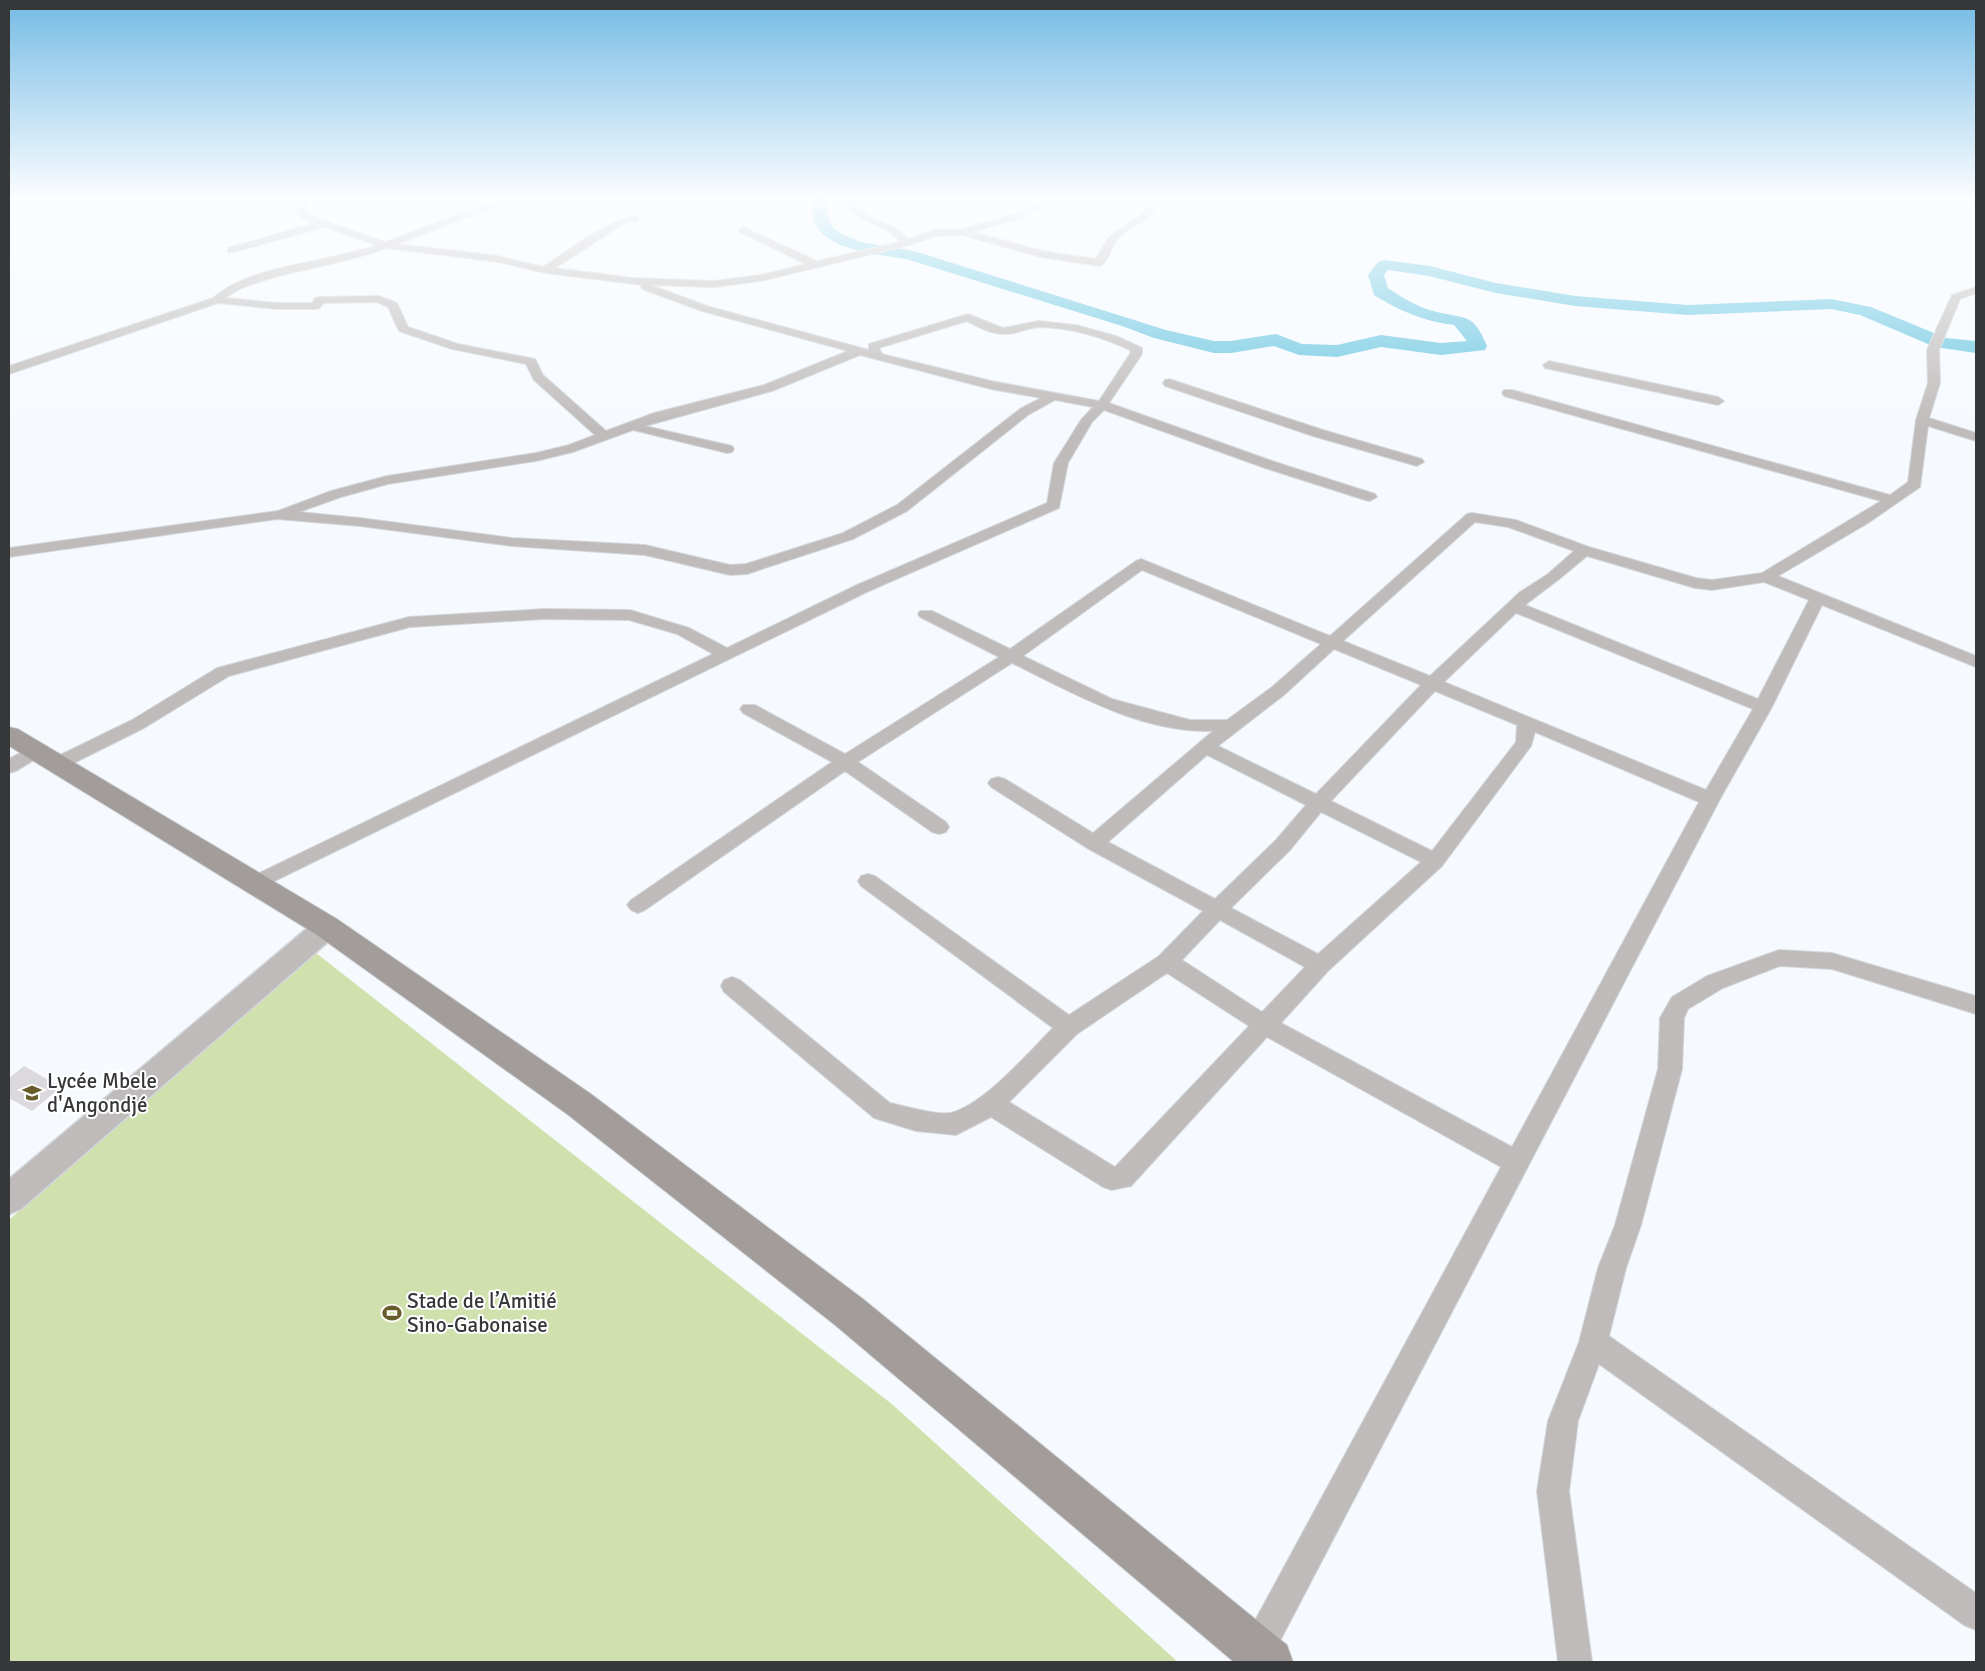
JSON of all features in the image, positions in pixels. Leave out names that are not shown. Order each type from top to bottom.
[{"type":"main road","points":[[28,754],[256,883],[326,926],[579,1104],[849,1312],[1264,1657]]},
{"type":"street","points":[[9,370],[217,300],[226,292],[274,274]]},
{"type":"street","points":[[577,274],[633,281],[719,283],[761,278],[776,274]]},
{"type":"street","points":[[633,281],[706,309],[877,356],[991,385],[1102,405],[1270,465],[1370,497]]},
{"type":"street","points":[[1094,843],[1231,725],[1278,691],[1472,517],[1510,523],[1584,550],[1695,583],[1712,585],[1766,577],[1863,520],[1915,484],[1922,420],[1934,383],[1933,350],[1956,297],[1976,290]]},
{"type":"street","points":[[217,300],[277,306],[316,306],[318,300],[379,299],[393,305],[403,329],[456,347],[531,361],[538,377],[604,437]]},
{"type":"street","points":[[256,883],[863,588],[1054,505],[1061,463],[1087,420],[1102,405],[1136,354],[1136,348],[1112,338],[1077,328],[1037,324],[1005,332],[968,317],[873,346],[877,356]]},
{"type":"street","points":[[9,552],[52,548],[277,515],[336,494],[387,480],[553,454],[680,409],[768,388],[859,351]]},
{"type":"street","points":[[1549,364],[1718,401]]},
{"type":"street","points":[[1169,383],[1417,462]]},
{"type":"street","points":[[1508,394],[1893,500]]},
{"type":"street","points":[[277,515],[360,522],[512,542],[644,550],[717,568],[747,569],[848,536],[880,521],[902,508],[1024,412],[1053,396]]},
{"type":"street","points":[[1922,420],[1976,437]]},
{"type":"street","points":[[631,426],[727,449]]},
{"type":"street","points":[[732,986],[883,1110],[916,1120],[956,1124],[992,1104],[1069,1027],[1167,962],[1219,910],[1248,877],[1283,845],[1318,803],[1433,683],[1526,596],[1553,578],[1584,550]]},
{"type":"street","points":[[638,905],[845,762],[1012,656],[1141,564],[1710,799]]},
{"type":"street","points":[[1766,577],[1976,662]]},
{"type":"street","points":[[1264,1657],[1517,1163],[1710,799],[1763,707],[1818,598]]},
{"type":"street","points":[[1515,607],[1763,707]]},
{"type":"street","points":[[28,754],[138,724],[222,672],[409,622],[544,614],[630,615],[683,631],[726,654]]},
{"type":"street","points":[[926,614],[1106,703],[1190,726],[1231,725]]},
{"type":"street","points":[[749,709],[845,762],[939,827]]},
{"type":"street","points":[[992,1104],[1112,1180],[1122,1178],[1320,965],[1435,861],[1480,804],[1525,742],[1526,722]]},
{"type":"street","points":[[1206,747],[1435,861]]},
{"type":"street","points":[[998,783],[1094,843],[1320,965]]},
{"type":"street","points":[[868,881],[1069,1027]]},
{"type":"street","points":[[9,1199],[326,926]]},
{"type":"street","points":[[1575,1662],[1553,1491],[1563,1421],[1594,1342],[1612,1268],[1628,1224],[1670,1069],[1672,1018],[1680,1003],[1715,982],[1779,958],[1832,961],[1902,980],[1976,1005]]},
{"type":"street","points":[[1167,962],[1266,1025],[1517,1163]]},
{"type":"street","points":[[1594,1342],[1976,1613]]},
{"type":"green space","name":"Stade de l’Amitié Sino-Gabonaise","points":[[311,949],[893,1405],[1178,1662],[9,1662],[9,1220]]},
{"type":"building","name":"Lycée Mbele d'Angondjé","points":[[24,1066],[61,1087],[32,1111],[9,1098],[9,1078]]},
{"type":"waterway","points":[[973,274],[1128,322],[1160,334],[1214,347],[1231,347],[1276,340],[1299,349],[1337,351],[1381,341],[1441,349],[1478,346],[1473,334],[1459,320],[1434,317],[1406,307],[1380,291],[1377,274]]},
{"type":"waterway","points":[[1442,274],[1496,288],[1575,301],[1688,310],[1831,304],[1865,311],[1942,343],[1976,347]]},
{"type":"place","name":"Lycée Mbele d'Angondjé","points":[[32,1093]]},
{"type":"place","name":"Stade de l’Amitié Sino-Gabonaise","points":[[392,1313]]}]
